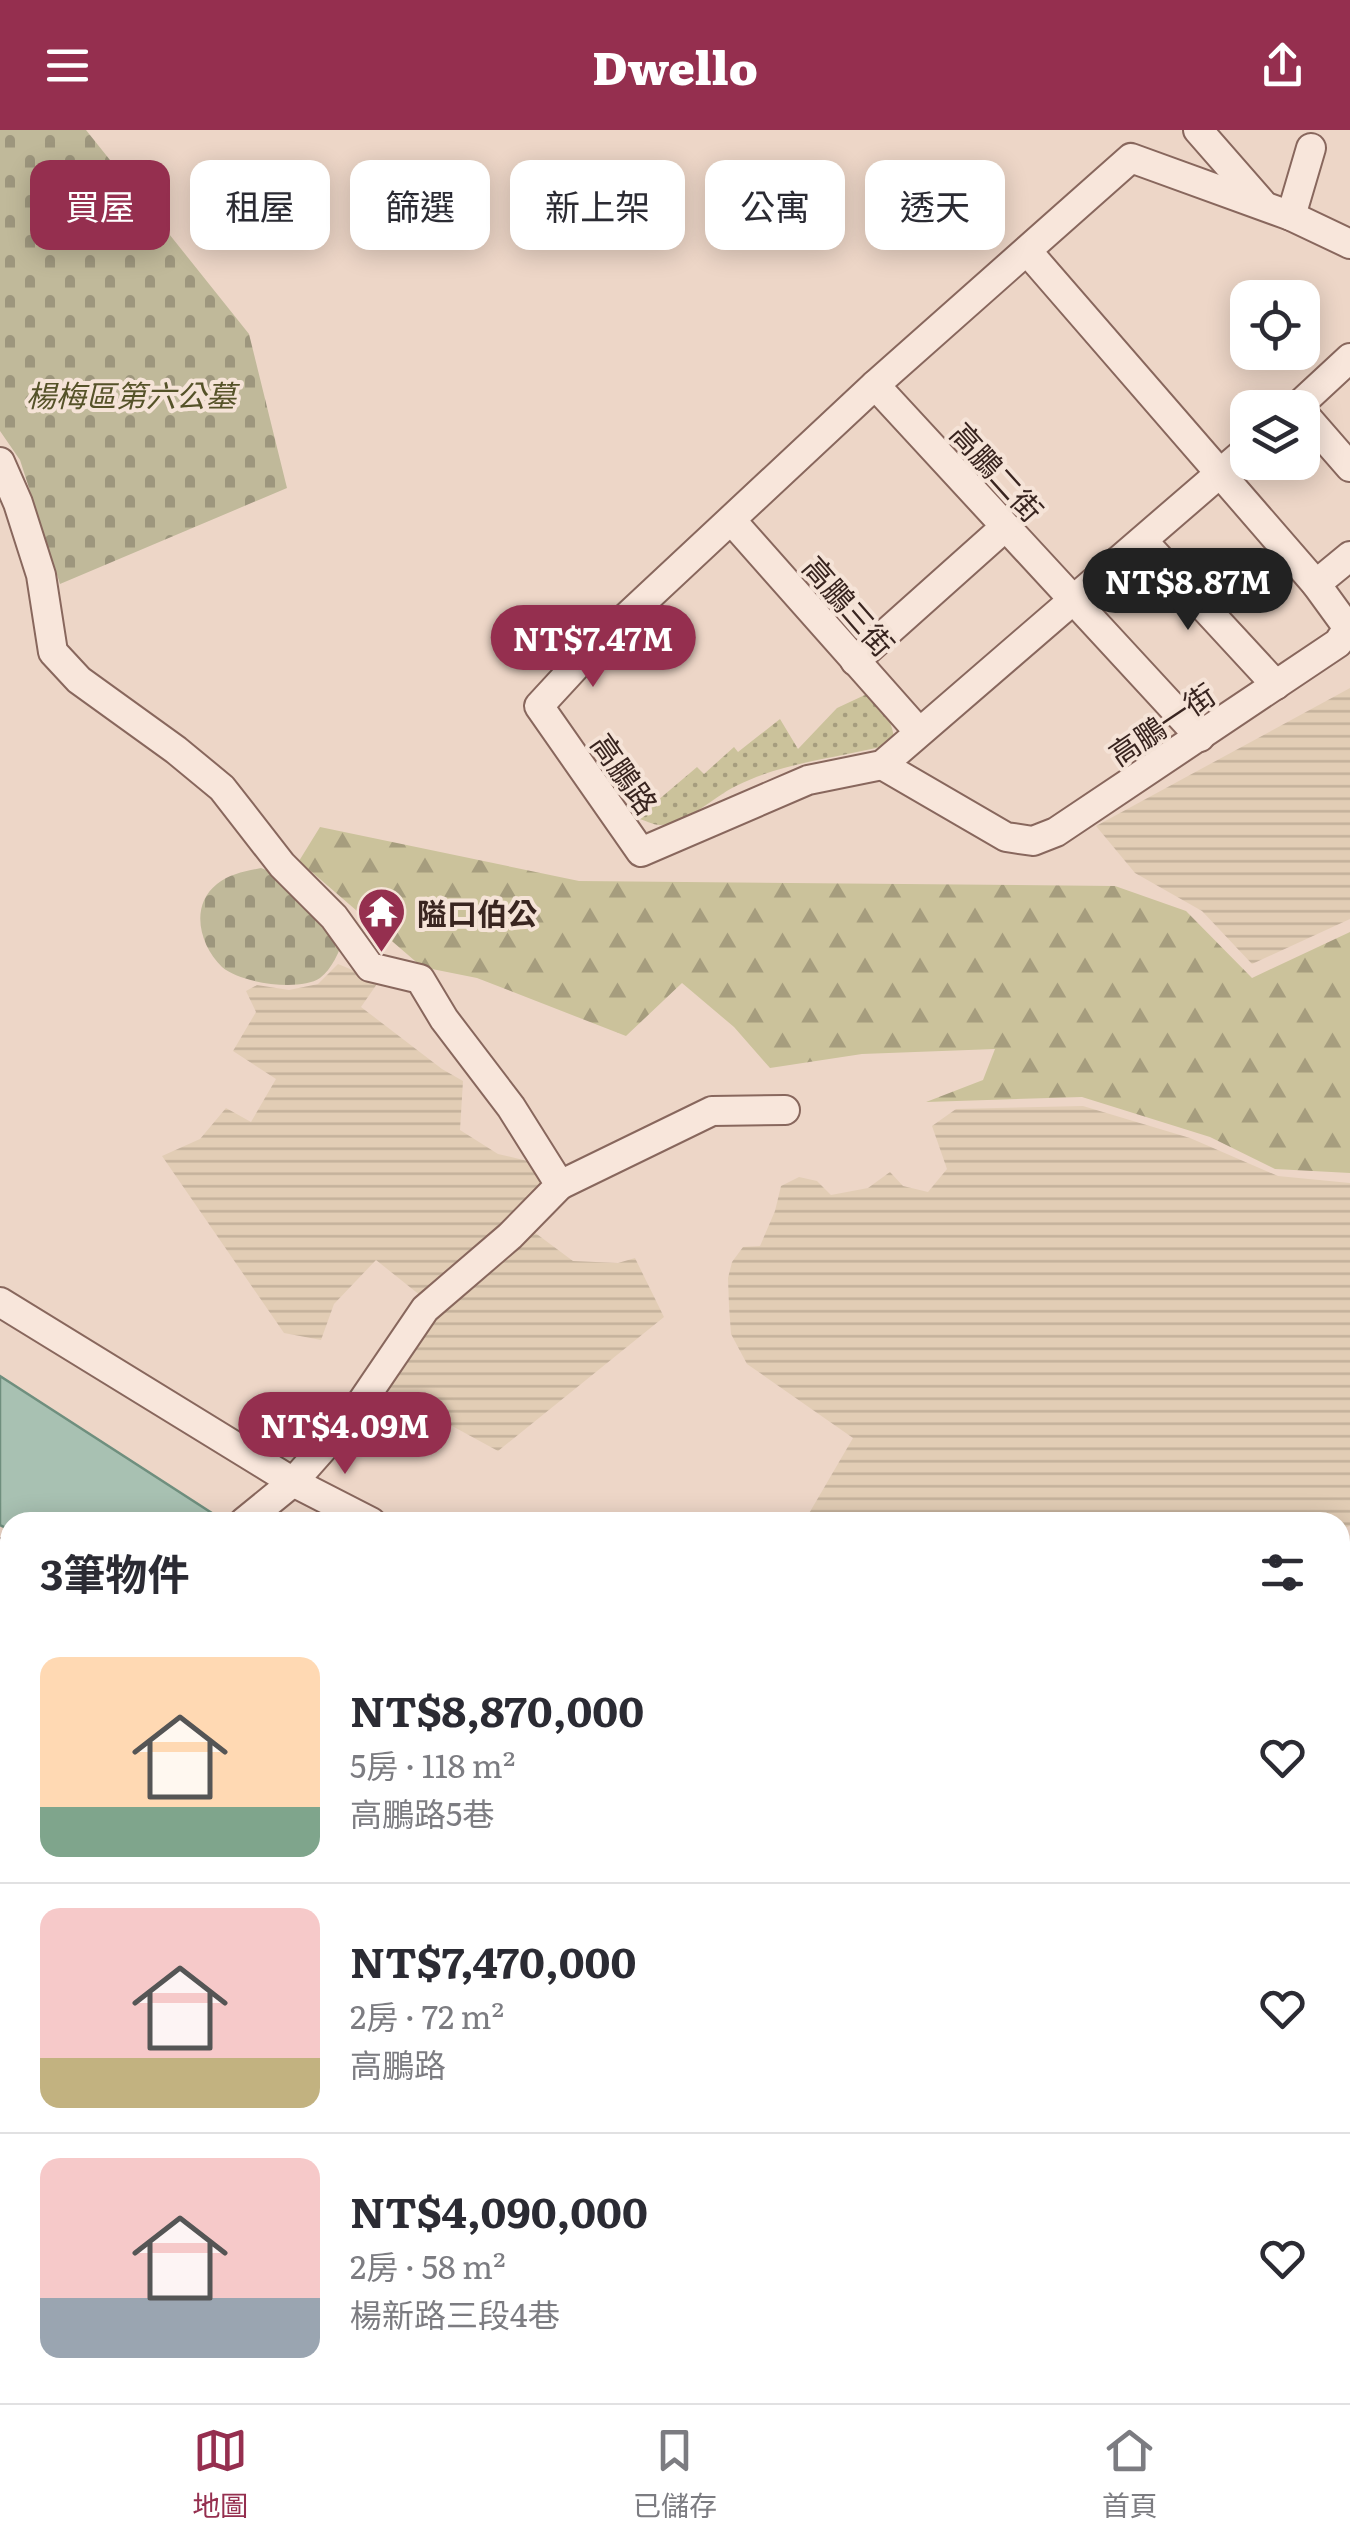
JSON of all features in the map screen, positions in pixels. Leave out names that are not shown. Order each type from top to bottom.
[{"type":"street","points":[[1198,130],[1278,211],[1350,244]]},
{"type":"street","points":[[1278,211],[1311,148]]},
{"type":"street","name":"高鵬路","points":[[882,765],[808,780],[641,852],[540,706],[587,654],[876,384],[1131,158],[1278,211]]},
{"type":"street","name":"高鵬一街","points":[[882,765],[1006,837],[1033,841],[1056,832],[1200,737],[1338,643],[1348,628],[1316,584],[1028,252]]},
{"type":"street","points":[[1317,390],[1350,358]]},
{"type":"street","name":"高鵬二街","points":[[876,384],[1072,602],[1200,737]]},
{"type":"street","points":[[1320,432],[1350,467]]},
{"type":"street","points":[[0,462],[9,506],[41,574],[53,652],[79,680],[222,788],[282,864],[334,916],[370,967],[420,978],[444,1019],[511,1107],[560,1185]]},
{"type":"street","points":[[882,765],[1230,465]]},
{"type":"street","name":"高鵬三街","points":[[732,521],[919,732]]},
{"type":"street","points":[[855,661],[1005,527]]},
{"type":"street","points":[[1142,541],[1276,685]]},
{"type":"street","points":[[1316,584],[1350,556]]},
{"type":"street","points":[[256,1512],[293,1482],[354,1412],[425,1309],[510,1236],[560,1185],[712,1110],[785,1110]]},
{"type":"street","points":[[0,1302],[293,1482],[352,1512]]},
{"type":"shaded area","points":[[1350,688],[1350,919],[1252,964],[1202,911],[1135,873],[1096,826]]},
{"type":"shaded area","points":[[338,964],[379,981],[361,1007],[463,1081],[460,1130],[498,1154],[536,1163],[551,1183],[421,1296],[376,1260],[334,1304],[321,1340],[284,1333],[162,1156],[200,1139],[226,1108],[251,1122],[276,1079],[233,1051],[256,1012],[246,991],[257,985],[289,990],[318,984]]},
{"type":"shaded area","points":[[1083,1106],[1190,1138],[1278,1176],[1350,1183],[1350,1512],[810,1512],[853,1438],[747,1364],[731,1334],[728,1278],[732,1262],[743,1247],[760,1246],[781,1186],[799,1177],[817,1181],[831,1195],[868,1188],[890,1172],[903,1186],[928,1192],[947,1169],[932,1126],[956,1109]]},
{"type":"shaded area","points":[[534,1232],[573,1261],[618,1263],[635,1258],[664,1317],[498,1451],[386,1390],[439,1310]]},
{"type":"shaded area","points":[[0,1376],[210,1512],[0,1512]]},
{"type":"green space","name":"楊梅區第六公墓","points":[[0,130],[86,130],[110,160],[30,160],[30,250],[170,250],[170,235],[249,334],[287,488],[60,584],[20,460],[0,431]]},
{"type":"green space","points":[[867,694],[887,716],[895,743],[794,765],[755,778],[670,824],[657,825],[637,818],[697,767],[704,774],[734,747],[738,752],[780,719],[798,749],[837,708]]},
{"type":"green space","points":[[320,827],[579,881],[1115,886],[1186,911],[1252,978],[1350,932],[1350,1173],[1275,1169],[1210,1137],[1082,1097],[926,1102],[983,1080],[995,1049],[862,1054],[770,1068],[734,1027],[682,983],[626,1036],[477,978],[422,967],[299,861]]},
{"type":"green space","points":[[261,868],[287,878],[344,938],[332,965],[320,978],[285,985],[255,981],[222,967],[208,948],[200,914],[208,893],[227,878]]},
{"type":"place","name":"隘口伯公","points":[[382,954]]}]
